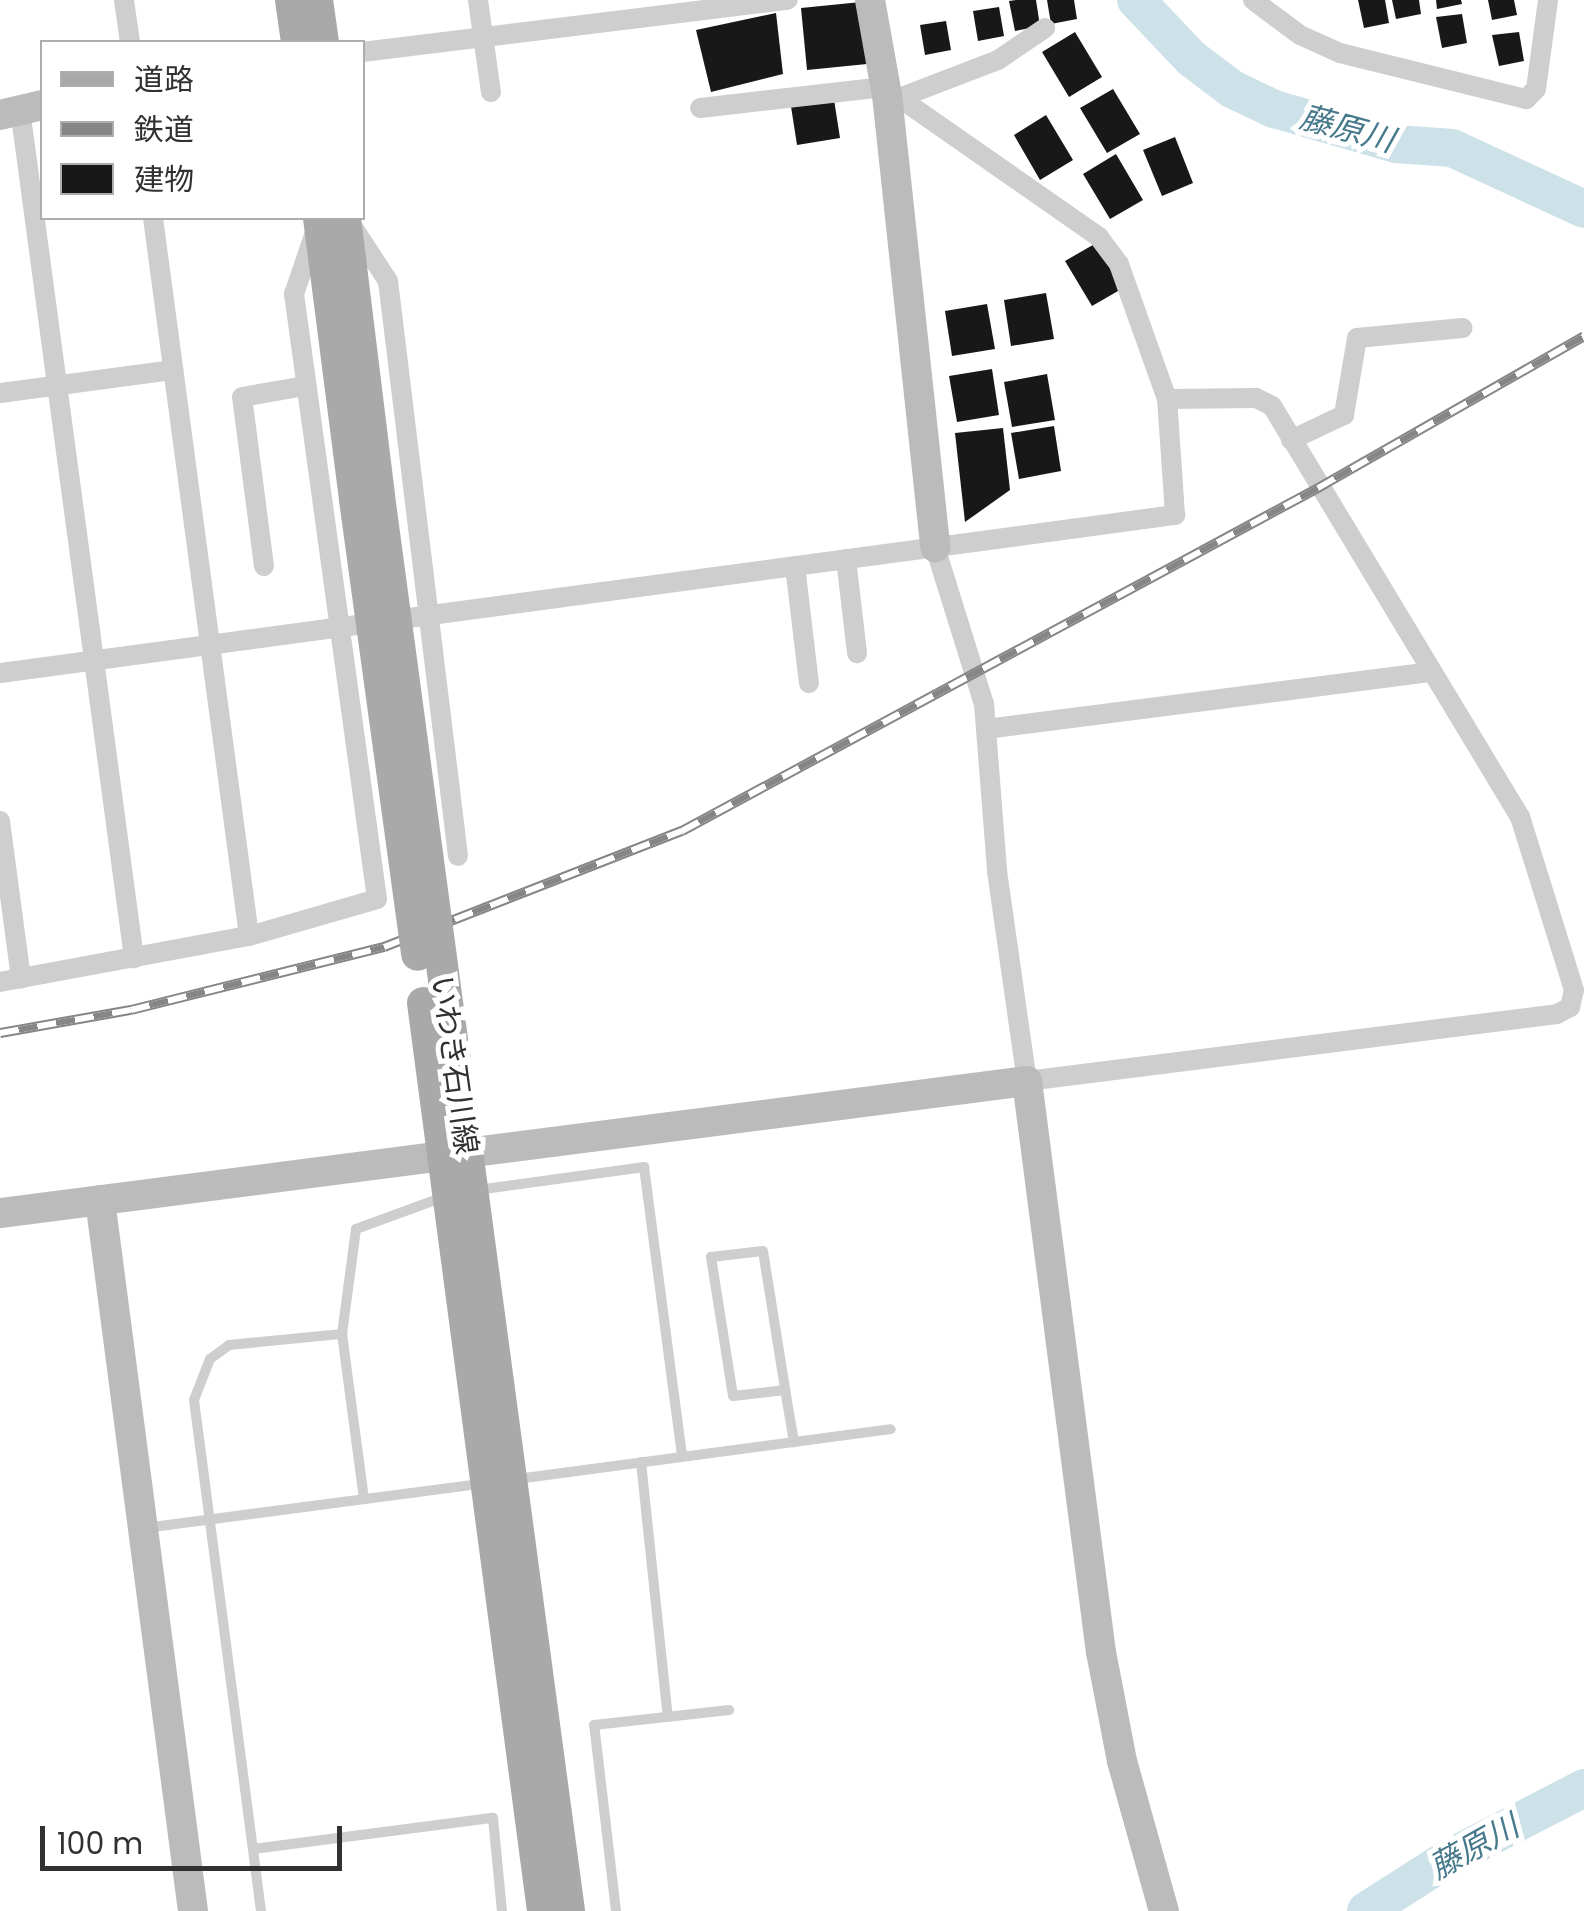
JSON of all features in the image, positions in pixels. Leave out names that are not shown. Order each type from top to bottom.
[{"type":"main road","points":[[291,0],[297,40]]},
{"type":"main road","points":[[317,0],[323,40]]},
{"type":"main road","name":"いわき石川線","points":[[332,220],[543,1911]]},
{"type":"main road","name":"いわき石川線","points":[[367,498],[569,1911]]},
{"type":"street","points":[[124,0],[130,40]]},
{"type":"street","points":[[478,0],[491,92]]},
{"type":"street","points":[[365,52],[788,0]]},
{"type":"street","points":[[870,0],[892,92],[935,547],[975,670],[986,729],[997,871],[1101,1652],[1122,1762],[1163,1906]]},
{"type":"street","points":[[1253,0],[1300,35],[1340,53],[1526,98],[1536,88],[1548,0]]},
{"type":"street","points":[[700,108],[892,92],[998,60],[1044,28]]},
{"type":"street","points":[[0,672],[1175,515],[1166,399],[1109,248],[892,92]]},
{"type":"street","points":[[21,110],[134,958]]},
{"type":"street","points":[[153,220],[248,936]]},
{"type":"street","points":[[0,821],[11,980],[248,936],[376,899],[294,294],[331,220]]},
{"type":"street","points":[[333,220],[388,281],[458,856]]},
{"type":"street","points":[[1291,440],[1344,415],[1356,338],[1463,328]]},
{"type":"street","points":[[0,393],[174,370]]},
{"type":"street","points":[[264,566],[242,397],[305,386]]},
{"type":"street","points":[[0,1214],[1557,1014],[1570,1007],[1574,990],[1520,817],[1272,406],[1256,398],[1166,399]]},
{"type":"street","points":[[846,559],[858,653]]},
{"type":"street","points":[[795,566],[809,683]]},
{"type":"street","points":[[986,729],[1431,672]]},
{"type":"street","points":[[100,1200],[192,1911]]},
{"type":"lane","points":[[364,1499],[342,1334],[356,1229],[414,1203],[530,1179],[644,1167],[682,1457]]},
{"type":"lane","points":[[785,1390],[733,1396],[711,1257],[762,1252],[794,1442]]},
{"type":"lane","points":[[261,1911],[194,1400],[210,1359],[228,1345],[342,1334]]},
{"type":"lane","points":[[144,1528],[891,1429]]},
{"type":"lane","points":[[641,1462],[668,1717]]},
{"type":"lane","points":[[616,1911],[594,1725],[729,1710]]},
{"type":"lane","points":[[253,1850],[492,1818],[502,1911]]},
{"type":"building","points":[[1036,0],[1040,26],[1015,31],[1009,1]]},
{"type":"building","points":[[1047,0],[1074,0],[1077,19],[1051,24]]},
{"type":"building","points":[[1358,0],[1385,0],[1389,23],[1364,28]]},
{"type":"building","points":[[1392,0],[1419,0],[1421,14],[1396,19]]},
{"type":"building","points":[[1436,0],[1461,0],[1462,4],[1437,9]]},
{"type":"building","points":[[1488,0],[1514,0],[1517,15],[1492,20]]},
{"type":"building","points":[[861,2],[867,64],[807,70],[801,8]]},
{"type":"building","points":[[999,7],[1004,36],[978,41],[973,11]]},
{"type":"building","points":[[776,13],[783,74],[711,92],[696,30]]},
{"type":"building","points":[[1462,14],[1467,43],[1442,48],[1436,17]]},
{"type":"building","points":[[946,21],[951,50],[925,55],[920,25]]},
{"type":"building","points":[[1075,32],[1102,77],[1069,97],[1042,52]]},
{"type":"building","points":[[1519,32],[1524,61],[1499,66],[1492,35]]},
{"type":"building","points":[[1113,89],[1140,134],[1107,153],[1080,108]]},
{"type":"building","points":[[833,93],[840,138],[797,145],[790,100]]},
{"type":"building","points":[[1046,115],[1073,160],[1040,180],[1014,135]]},
{"type":"building","points":[[1175,137],[1193,183],[1162,196],[1143,150]]},
{"type":"building","points":[[1116,154],[1143,200],[1110,219],[1083,174]]},
{"type":"building","points":[[1098,242],[1125,287],[1092,306],[1065,261]]},
{"type":"building","points":[[1046,293],[1054,339],[1011,346],[1004,300]]},
{"type":"building","points":[[987,304],[995,349],[952,356],[945,311]]},
{"type":"building","points":[[992,369],[999,415],[957,422],[949,376]]},
{"type":"building","points":[[1047,374],[1055,420],[1012,427],[1004,382]]},
{"type":"building","points":[[1054,426],[1061,471],[1019,479],[1011,433]]},
{"type":"building","points":[[1003,428],[1010,490],[965,522],[955,433]]},
{"type":"waterway","name":"藤原川","points":[[1136,0],[1191,58],[1232,89],[1274,109],[1396,144],[1452,148],[1584,209]]},
{"type":"waterway","name":"藤原川","points":[[1366,1911],[1449,1858],[1584,1788]]},
{"type":"railway","points":[[0,1033],[131,1010],[384,947],[682,831],[1318,488],[1584,336]]}]
